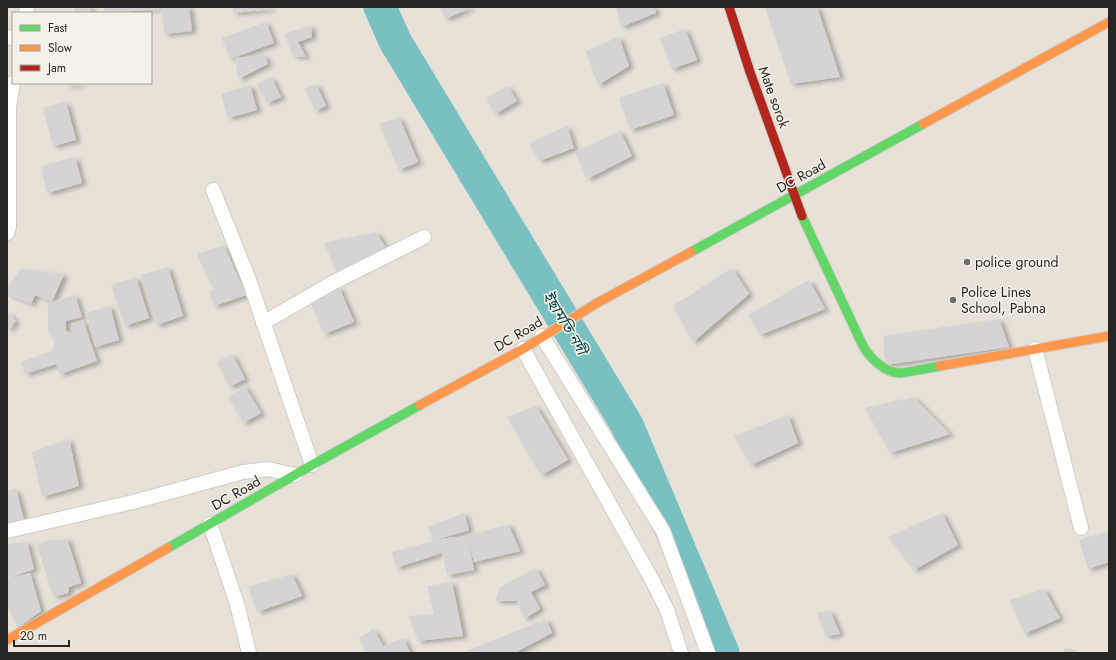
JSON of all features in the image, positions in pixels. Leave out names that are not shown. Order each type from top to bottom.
[{"type":"street","name":"Mate sorok","points":[[729,7],[750,72],[796,198],[800,213],[863,346],[878,366],[898,373],[1109,336]]},
{"type":"street","name":"DC Road","points":[[7,640],[312,465],[523,349],[597,303],[796,198],[875,150],[1109,22]]},
{"type":"street","points":[[7,233],[9,227],[9,107],[13,84]]},
{"type":"street","points":[[213,190],[249,280],[312,465]]},
{"type":"street","points":[[263,323],[332,283],[424,237]]},
{"type":"street","points":[[542,336],[663,531],[708,653]]},
{"type":"street","points":[[523,349],[652,580],[667,610],[681,653]]},
{"type":"street","points":[[1035,349],[1081,528]]},
{"type":"street","points":[[7,531],[133,502],[243,472],[268,469],[295,475]]},
{"type":"street","points":[[210,524],[236,604],[249,653]]},
{"type":"shaded area","points":[[7,7],[1109,7],[1109,653],[7,653]]},
{"type":"building","points":[[75,7],[91,7],[91,12],[75,12]]},
{"type":"building","points":[[104,7],[158,7],[158,9],[133,12],[105,12]]},
{"type":"building","points":[[161,7],[189,7],[192,31],[164,34]]},
{"type":"building","points":[[232,7],[271,7],[271,9],[234,13]]},
{"type":"building","points":[[440,7],[473,7],[445,19]]},
{"type":"building","points":[[616,7],[654,7],[656,13],[621,27]]},
{"type":"building","points":[[765,7],[817,7],[840,77],[791,84]]},
{"type":"building","points":[[266,22],[274,43],[230,59],[222,38]]},
{"type":"building","points":[[311,25],[312,37],[298,42],[306,57],[293,56],[284,34]]},
{"type":"building","points":[[685,29],[697,60],[672,69],[660,38]]},
{"type":"building","points":[[619,37],[629,66],[598,85],[586,51]]},
{"type":"building","points":[[264,55],[268,64],[238,79],[235,58]]},
{"type":"building","points":[[271,77],[281,97],[267,103],[257,84]]},
{"type":"building","points":[[663,83],[674,115],[630,130],[619,98]]},
{"type":"building","points":[[67,84],[83,84],[68,86]]},
{"type":"building","points":[[316,84],[326,106],[315,111],[305,89]]},
{"type":"building","points":[[250,85],[257,110],[228,118],[221,94]]},
{"type":"building","points":[[508,86],[517,101],[495,114],[486,98]]},
{"type":"building","points":[[66,102],[76,140],[53,146],[43,108]]},
{"type":"building","points":[[399,117],[418,162],[399,170],[379,124]]},
{"type":"building","points":[[567,126],[574,148],[539,161],[529,143]]},
{"type":"building","points":[[620,131],[632,156],[587,179],[575,152]]},
{"type":"building","points":[[75,157],[82,183],[47,193],[41,166]]},
{"type":"building","points":[[376,232],[387,250],[337,272],[324,243]]},
{"type":"building","points":[[224,245],[246,295],[214,306],[209,292],[214,290],[197,254]]},
{"type":"building","points":[[168,267],[183,316],[156,325],[141,275]]},
{"type":"building","points":[[732,268],[749,294],[693,342],[673,306]]},
{"type":"building","points":[[21,269],[64,274],[52,302],[35,295],[31,304],[7,294],[7,287]]},
{"type":"building","points":[[136,277],[149,318],[125,326],[111,285]]},
{"type":"building","points":[[809,280],[825,309],[760,335],[748,315]]},
{"type":"building","points":[[339,287],[354,322],[324,334],[309,299]]},
{"type":"building","points":[[75,295],[82,317],[66,321],[66,331],[71,333],[72,324],[83,320],[97,361],[60,374],[56,364],[25,374],[21,362],[52,351],[55,339],[48,331],[48,303]]},
{"type":"building","points":[[110,306],[119,340],[95,347],[86,313]]},
{"type":"building","points":[[7,312],[16,321],[7,331]]},
{"type":"building","points":[[999,319],[1009,347],[885,365],[883,336]]},
{"type":"building","points":[[232,354],[245,379],[229,387],[217,362]]},
{"type":"building","points":[[244,385],[261,413],[243,423],[228,397],[241,389],[240,387]]},
{"type":"building","points":[[913,397],[950,434],[890,453],[865,408]]},
{"type":"building","points":[[536,406],[568,460],[541,475],[507,417]]},
{"type":"building","points":[[788,415],[798,443],[751,465],[734,436]]},
{"type":"building","points":[[69,439],[79,486],[42,497],[32,452]]},
{"type":"building","points":[[16,489],[24,520],[7,525],[7,491]]},
{"type":"building","points":[[464,513],[469,530],[439,539],[467,536],[508,524],[520,551],[474,562],[468,540],[474,570],[447,575],[442,553],[396,568],[392,552],[433,541],[428,527]]},
{"type":"building","points":[[942,513],[958,545],[914,570],[888,537]]},
{"type":"building","points":[[1109,531],[1109,562],[1088,569],[1079,540]]},
{"type":"building","points":[[67,538],[81,583],[69,587],[68,593],[53,597],[37,544],[53,539],[54,542]]},
{"type":"building","points":[[27,542],[34,569],[7,579],[7,544]]},
{"type":"building","points":[[536,568],[545,585],[531,592],[540,609],[524,619],[517,601],[495,601],[500,587]]},
{"type":"building","points":[[30,573],[41,611],[17,628],[7,604],[7,579]]},
{"type":"building","points":[[292,574],[302,596],[257,612],[248,587]]},
{"type":"building","points":[[452,582],[463,636],[418,641],[409,616],[434,614],[427,586]]},
{"type":"building","points":[[1044,589],[1060,618],[1024,634],[1010,600]]},
{"type":"building","points":[[830,611],[840,634],[826,636],[817,613]]},
{"type":"building","points":[[546,619],[552,633],[518,651],[519,653],[462,653]]},
{"type":"building","points":[[374,629],[383,646],[404,638],[410,653],[366,653],[359,638]]},
{"type":"building","points":[[1067,648],[1071,653],[1060,653]]},
{"type":"waterway","name":"ইছামতি নদী","points":[[380,7],[395,41],[627,425],[723,653]]},
{"type":"traffic: fast","points":[[691,252],[923,124]]},
{"type":"traffic: fast","points":[[802,216],[863,346],[878,364],[884,368],[900,373],[940,366]]},
{"type":"traffic: fast","points":[[168,548],[420,405]]},
{"type":"traffic: slow","points":[[923,124],[1109,22]]},
{"type":"traffic: slow","points":[[420,405],[523,349],[597,303],[691,252]]},
{"type":"traffic: slow","points":[[940,366],[1109,336]]},
{"type":"traffic: slow","points":[[7,640],[168,548]]},
{"type":"traffic: jam","points":[[729,7],[750,72],[802,216]]},
{"type":"place","name":"police ground","points":[[967,262]]},
{"type":"place","name":"Police Lines School, Pabna","points":[[953,300]]}]
